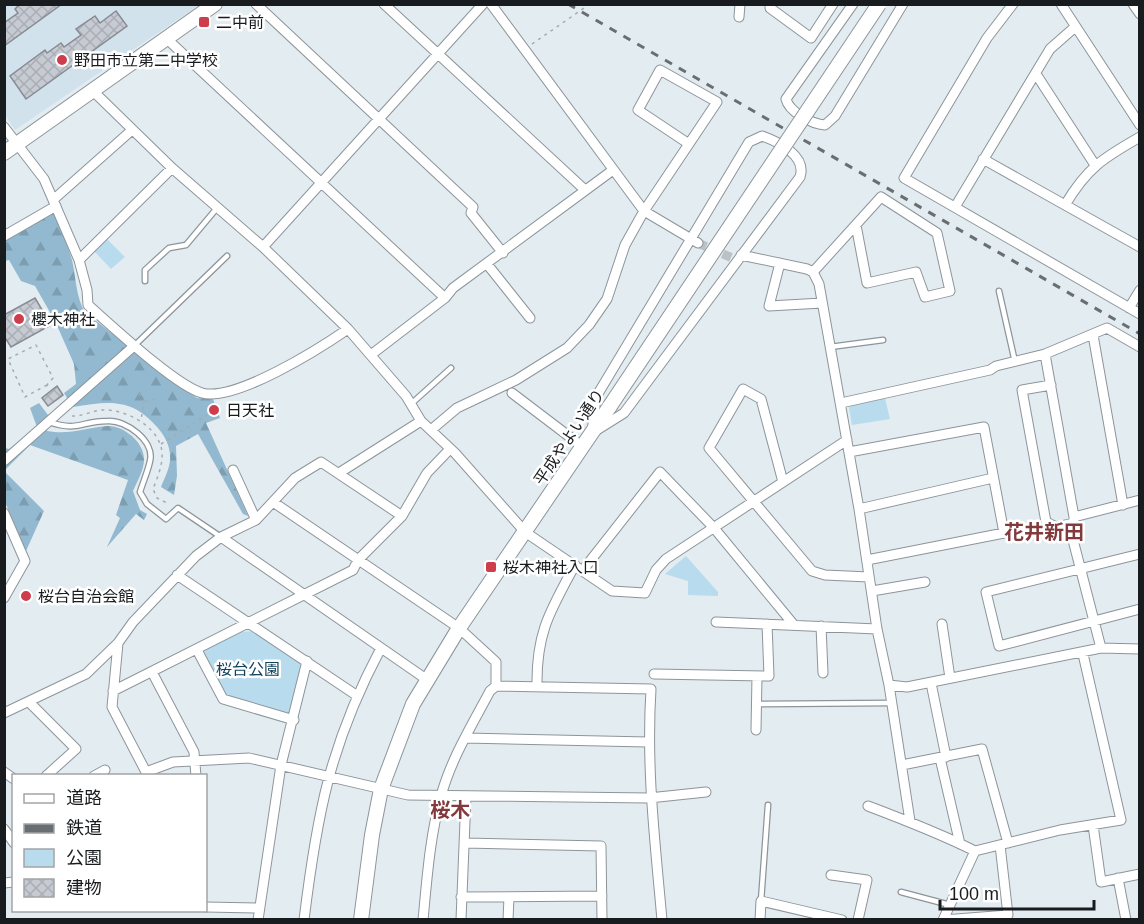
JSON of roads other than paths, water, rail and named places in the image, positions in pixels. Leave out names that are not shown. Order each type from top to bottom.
[{"type":"street","points":[[4,153],[9,135],[93,91],[215,4]]},
{"type":"street","points":[[256,4],[474,207],[471,213],[503,253]]},
{"type":"street","points":[[384,4],[585,190]]},
{"type":"street","points":[[263,247],[483,4]]},
{"type":"street","points":[[491,4],[644,211],[695,241]]},
{"type":"street","points":[[738,17],[740,4]]},
{"type":"street","points":[[770,4],[770,8],[811,38],[833,4]]},
{"type":"street","points":[[853,4],[786,99],[791,109],[818,124],[825,125],[835,116],[903,4]]},
{"type":"street","name":"平成やよい通り","points":[[362,920],[372,835],[381,789],[399,737],[426,679],[879,4]]},
{"type":"street","points":[[1012,4],[987,38],[904,178],[1140,314]]},
{"type":"street","points":[[1061,4],[1140,124]]},
{"type":"street","points":[[1133,4],[1140,14]]},
{"type":"street","points":[[955,207],[1050,49],[1075,27]]},
{"type":"street","points":[[166,39],[445,298]]},
{"type":"street","points":[[431,430],[457,408],[516,380],[567,348],[589,325],[607,299],[625,245],[644,211],[689,144],[717,102],[660,70],[638,110],[689,144]]},
{"type":"street","points":[[1036,74],[1095,165]]},
{"type":"street","points":[[93,91],[172,168],[263,247],[348,329],[372,354],[370,356],[411,404],[421,421],[450,449],[525,532],[612,591],[645,593],[656,570],[666,559],[847,440]]},
{"type":"street","points":[[4,236],[55,203],[132,130]]},
{"type":"street","points":[[9,135],[44,179],[79,260],[87,290],[88,305],[135,346],[189,387],[210,394],[250,385],[326,344],[348,329]]},
{"type":"street","points":[[762,136],[797,157],[802,170],[741,255],[624,413],[592,434],[596,397],[695,241],[748,142],[762,136]]},
{"type":"street","points":[[1065,205],[1079,183],[1095,165],[1140,137]]},
{"type":"street","points":[[983,159],[1140,247]]},
{"type":"street","points":[[79,260],[172,168]]},
{"type":"street","points":[[372,354],[445,298],[453,288],[613,170]]},
{"type":"street","points":[[813,272],[881,197],[938,233],[950,291],[925,297],[916,272],[867,283],[856,225]]},
{"type":"street","points":[[741,255],[813,272]]},
{"type":"street","points":[[780,263],[769,306],[822,303]]},
{"type":"street","points":[[487,264],[530,318]]},
{"type":"street","points":[[813,272],[822,303],[841,403],[910,821]]},
{"type":"street","points":[[1129,308],[1140,290]]},
{"type":"street","points":[[841,403],[980,373],[1045,354],[1107,328],[1140,347]]},
{"type":"street","points":[[1093,335],[1123,505]]},
{"type":"street","points":[[4,461],[135,346]]},
{"type":"street","points":[[1045,354],[1074,520],[1073,540],[1101,648]]},
{"type":"street","points":[[1051,385],[1022,390],[1046,522],[1056,527],[1140,500]]},
{"type":"street","points":[[783,482],[761,399],[742,389],[709,448],[812,571],[825,575],[869,577]]},
{"type":"street","points":[[512,393],[583,447]]},
{"type":"street","points":[[339,473],[421,421]]},
{"type":"street","points":[[849,452],[984,428],[1004,533],[867,560]]},
{"type":"street","points":[[113,692],[353,570],[358,560],[402,516],[427,473],[450,449]]},
{"type":"street","points":[[4,713],[86,674],[118,643],[133,622],[196,556],[221,537],[256,520],[295,478],[321,462],[402,516]]},
{"type":"street","points":[[232,470],[256,520]]},
{"type":"street","points":[[537,687],[539,640],[549,613],[579,568],[660,472],[714,528],[794,625]]},
{"type":"street","points":[[859,509],[993,478]]},
{"type":"street","points":[[273,502],[459,628],[496,662],[496,686],[490,692],[465,738],[441,795],[430,849],[423,920]]},
{"type":"street","points":[[4,513],[25,561],[4,598]]},
{"type":"street","points":[[221,537],[426,679]]},
{"type":"street","points":[[1140,554],[986,592],[999,646],[1140,609]]},
{"type":"street","points":[[177,575],[356,695]]},
{"type":"street","points":[[872,591],[925,582]]},
{"type":"street","points":[[716,622],[877,629]]},
{"type":"street","points":[[654,674],[770,676],[768,624]]},
{"type":"street","points":[[942,624],[950,678]]},
{"type":"street","points":[[821,626],[823,673]]},
{"type":"street","points":[[118,643],[112,707],[146,772],[172,762],[249,758],[408,795],[650,798],[706,792]]},
{"type":"street","points":[[304,920],[314,835],[327,777],[356,695],[381,648]]},
{"type":"street","points":[[889,685],[907,687],[932,683],[1071,654],[1083,654],[1101,648],[1140,650]]},
{"type":"street","points":[[197,650],[223,699],[294,720]]},
{"type":"street","points":[[868,806],[903,822],[910,821],[975,852],[1060,830],[1121,820],[1083,654]]},
{"type":"street","points":[[258,920],[281,765],[307,662]]},
{"type":"street","points":[[152,672],[194,752],[196,774]]},
{"type":"street","points":[[756,730],[758,676]]},
{"type":"street","points":[[932,683],[943,757],[960,844]]},
{"type":"street","points":[[496,686],[651,689],[648,742],[650,798],[662,920]]},
{"type":"street","points":[[29,702],[76,749],[48,774]]},
{"type":"street","points":[[465,738],[648,742]]},
{"type":"street","points":[[902,765],[982,749],[1004,844],[1008,915],[943,920],[975,852]]},
{"type":"street","points":[[98,774],[105,770]]},
{"type":"street","points":[[461,920],[466,796]]},
{"type":"street","points":[[1093,825],[1101,882],[1140,874]]},
{"type":"street","points":[[465,843],[601,846],[602,920]]},
{"type":"street","points":[[831,875],[867,880],[858,920]]},
{"type":"street","points":[[1118,878],[1126,920]]},
{"type":"street","points":[[461,897],[602,896]]},
{"type":"street","points":[[508,920],[509,897]]},
{"type":"street","points":[[760,920],[761,901],[842,920]]},
{"type":"street","points":[[207,907],[258,908]]},
{"type":"lane","points":[[145,281],[145,270],[169,248],[186,245],[217,208]]},
{"type":"lane","points":[[135,346],[227,256]]},
{"type":"lane","points":[[999,291],[1015,362]]},
{"type":"lane","points":[[830,347],[883,340]]},
{"type":"lane","points":[[411,404],[451,368]]},
{"type":"lane","points":[[49,422],[69,429],[110,420],[127,426],[148,445],[151,460],[140,492],[147,504],[166,519],[178,508],[221,537]]},
{"type":"lane","points":[[757,704],[892,704]]},
{"type":"lane","points":[[761,901],[768,805]]},
{"type":"lane","points":[[901,892],[950,905]]},
{"type":"tunnel","points":[[698,243],[737,260]]},
{"type":"railway","points":[[568,4],[1140,334]]},
{"type":"place","name":"二中前","points":[[204,22]]},
{"type":"place","name":"野田市立第二中学校","points":[[62,60]]},
{"type":"place","name":"櫻木神社","points":[[19,319]]},
{"type":"place","name":"日天社","points":[[214,410]]},
{"type":"place","name":"桜木神社入口","points":[[491,567]]},
{"type":"place","name":"桜台自治会館","points":[[26,596]]},
{"type":"district","name":"花井新田","points":[[1044,532]]},
{"type":"district","name":"桜木","points":[[450,810]]},
{"type":"park label","name":"桜台公園","points":[[248,669]]}]
